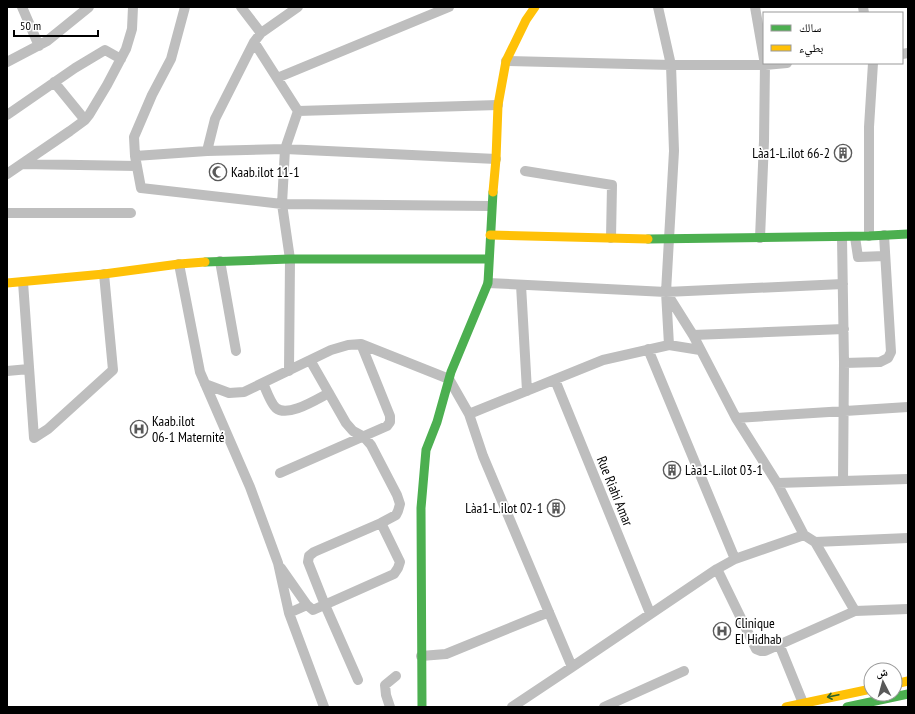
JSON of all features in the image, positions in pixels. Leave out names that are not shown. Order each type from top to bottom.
[{"type":"street","points":[[22,7],[39,46]]},
{"type":"street","points":[[7,62],[48,41],[88,7]]},
{"type":"street","points":[[7,174],[85,120],[107,85],[126,49],[132,29],[133,7]]},
{"type":"street","points":[[185,7],[171,59],[152,95],[134,137],[135,156],[141,188],[282,204],[491,206]]},
{"type":"street","points":[[241,7],[260,33]]},
{"type":"street","points":[[207,151],[215,119],[254,42],[260,33],[298,7]]},
{"type":"street","points":[[277,78],[449,7]]},
{"type":"street","points":[[422,707],[421,508],[426,450],[437,422],[449,379],[488,282],[491,206],[496,159],[498,105],[506,61],[526,20],[535,7]]},
{"type":"street","points":[[658,7],[671,65],[674,151],[666,292],[669,345]]},
{"type":"street","points":[[755,7],[763,51]]},
{"type":"street","points":[[254,42],[298,110]]},
{"type":"street","points":[[7,115],[75,68],[105,50],[121,59]]},
{"type":"street","points":[[506,61],[671,65],[763,62]]},
{"type":"street","points":[[760,238],[765,64]]},
{"type":"street","points":[[869,236],[869,127],[873,64]]},
{"type":"street","points":[[54,82],[85,120]]},
{"type":"street","points":[[298,110],[498,105]]},
{"type":"street","points":[[289,371],[290,259],[282,204],[285,149],[298,110]]},
{"type":"street","points":[[135,156],[207,151],[285,149],[496,159]]},
{"type":"street","points":[[22,164],[137,166]]},
{"type":"street","points":[[525,171],[612,185],[611,238]]},
{"type":"street","points":[[7,213],[131,213]]},
{"type":"street","points":[[490,234],[670,239],[842,237],[908,234]]},
{"type":"street","points":[[844,363],[880,362],[888,358],[891,352],[884,235]]},
{"type":"street","points":[[855,236],[858,257],[885,256]]},
{"type":"street","points":[[842,237],[844,329],[843,481]]},
{"type":"street","points":[[7,283],[104,274],[179,264],[220,261],[290,259],[489,259]]},
{"type":"street","points":[[220,261],[236,351]]},
{"type":"street","points":[[179,264],[200,372],[250,487],[278,563],[289,613],[324,707]]},
{"type":"street","points":[[23,282],[34,438],[48,429],[113,370],[104,274]]},
{"type":"street","points":[[488,282],[666,292],[843,284]]},
{"type":"street","points":[[521,285],[527,391]]},
{"type":"street","points":[[666,292],[693,335],[736,418],[777,483],[804,535],[815,542],[855,611]]},
{"type":"street","points":[[693,335],[844,329]]},
{"type":"street","points":[[205,384],[229,393],[244,392],[330,350],[348,345],[361,344],[449,379],[468,414],[483,456],[572,667]]},
{"type":"street","points":[[280,473],[364,437],[387,426],[390,422],[390,416],[361,344]]},
{"type":"street","points":[[468,414],[603,360],[669,345],[700,350]]},
{"type":"street","points":[[648,349],[735,559]]},
{"type":"street","points":[[310,360],[349,427],[364,437],[371,445],[397,494],[400,504],[396,515],[314,552],[309,556],[308,562],[324,605],[358,680]]},
{"type":"street","points":[[7,371],[29,369]]},
{"type":"street","name":"Rue Riahi Amar","points":[[555,380],[650,613]]},
{"type":"street","points":[[263,383],[275,408],[283,412],[290,411],[329,394]]},
{"type":"street","points":[[736,418],[908,408]]},
{"type":"street","points":[[777,483],[908,479]]},
{"type":"street","points":[[278,563],[307,605],[313,610],[394,574],[400,562],[381,523]]},
{"type":"street","points":[[512,707],[717,569],[735,559],[804,535]]},
{"type":"street","points":[[815,542],[908,538]]},
{"type":"street","points":[[717,569],[756,649],[760,651],[765,651],[855,611],[908,609]]},
{"type":"street","points":[[289,613],[307,605]]},
{"type":"street","points":[[422,656],[446,654],[549,612]]},
{"type":"street","points":[[779,644],[803,703]]},
{"type":"street","points":[[604,707],[684,671]]},
{"type":"street","points":[[390,707],[386,695],[386,684],[396,676]]},
{"type":"street","points":[[786,707],[863,691]]},
{"type":"street","points":[[847,707],[908,694]]},
{"type":"traffic: fast","points":[[422,707],[421,508],[426,450],[437,422],[451,372],[488,283],[493,192]]},
{"type":"traffic: fast","points":[[648,239],[869,236],[908,234]]},
{"type":"traffic: fast","points":[[205,262],[290,259],[489,259]]},
{"type":"traffic: fast","points":[[847,707],[908,694]]},
{"type":"traffic: slow","points":[[493,192],[498,105],[506,61],[526,20],[535,7]]},
{"type":"traffic: slow","points":[[490,235],[648,239]]},
{"type":"traffic: slow","points":[[7,283],[104,274],[205,262]]},
{"type":"traffic: slow","points":[[903,682],[908,681]]},
{"type":"traffic: slow","points":[[786,707],[863,691]]},
{"type":"place","name":"Làa1-L.ilot 66-2","points":[[843,153]]},
{"type":"place","name":"Kaab.ilot 11-1","points":[[218,172]]},
{"type":"place","name":"Kaab.ilot 06-1 Maternité","points":[[139,429]]},
{"type":"place","name":"Làa1-L.ilot 03-1","points":[[672,470]]},
{"type":"place","name":"Làa1-L.ilot 02-1","points":[[556,508]]},
{"type":"place","name":"Clinique El Hidhab","points":[[722,631]]}]
